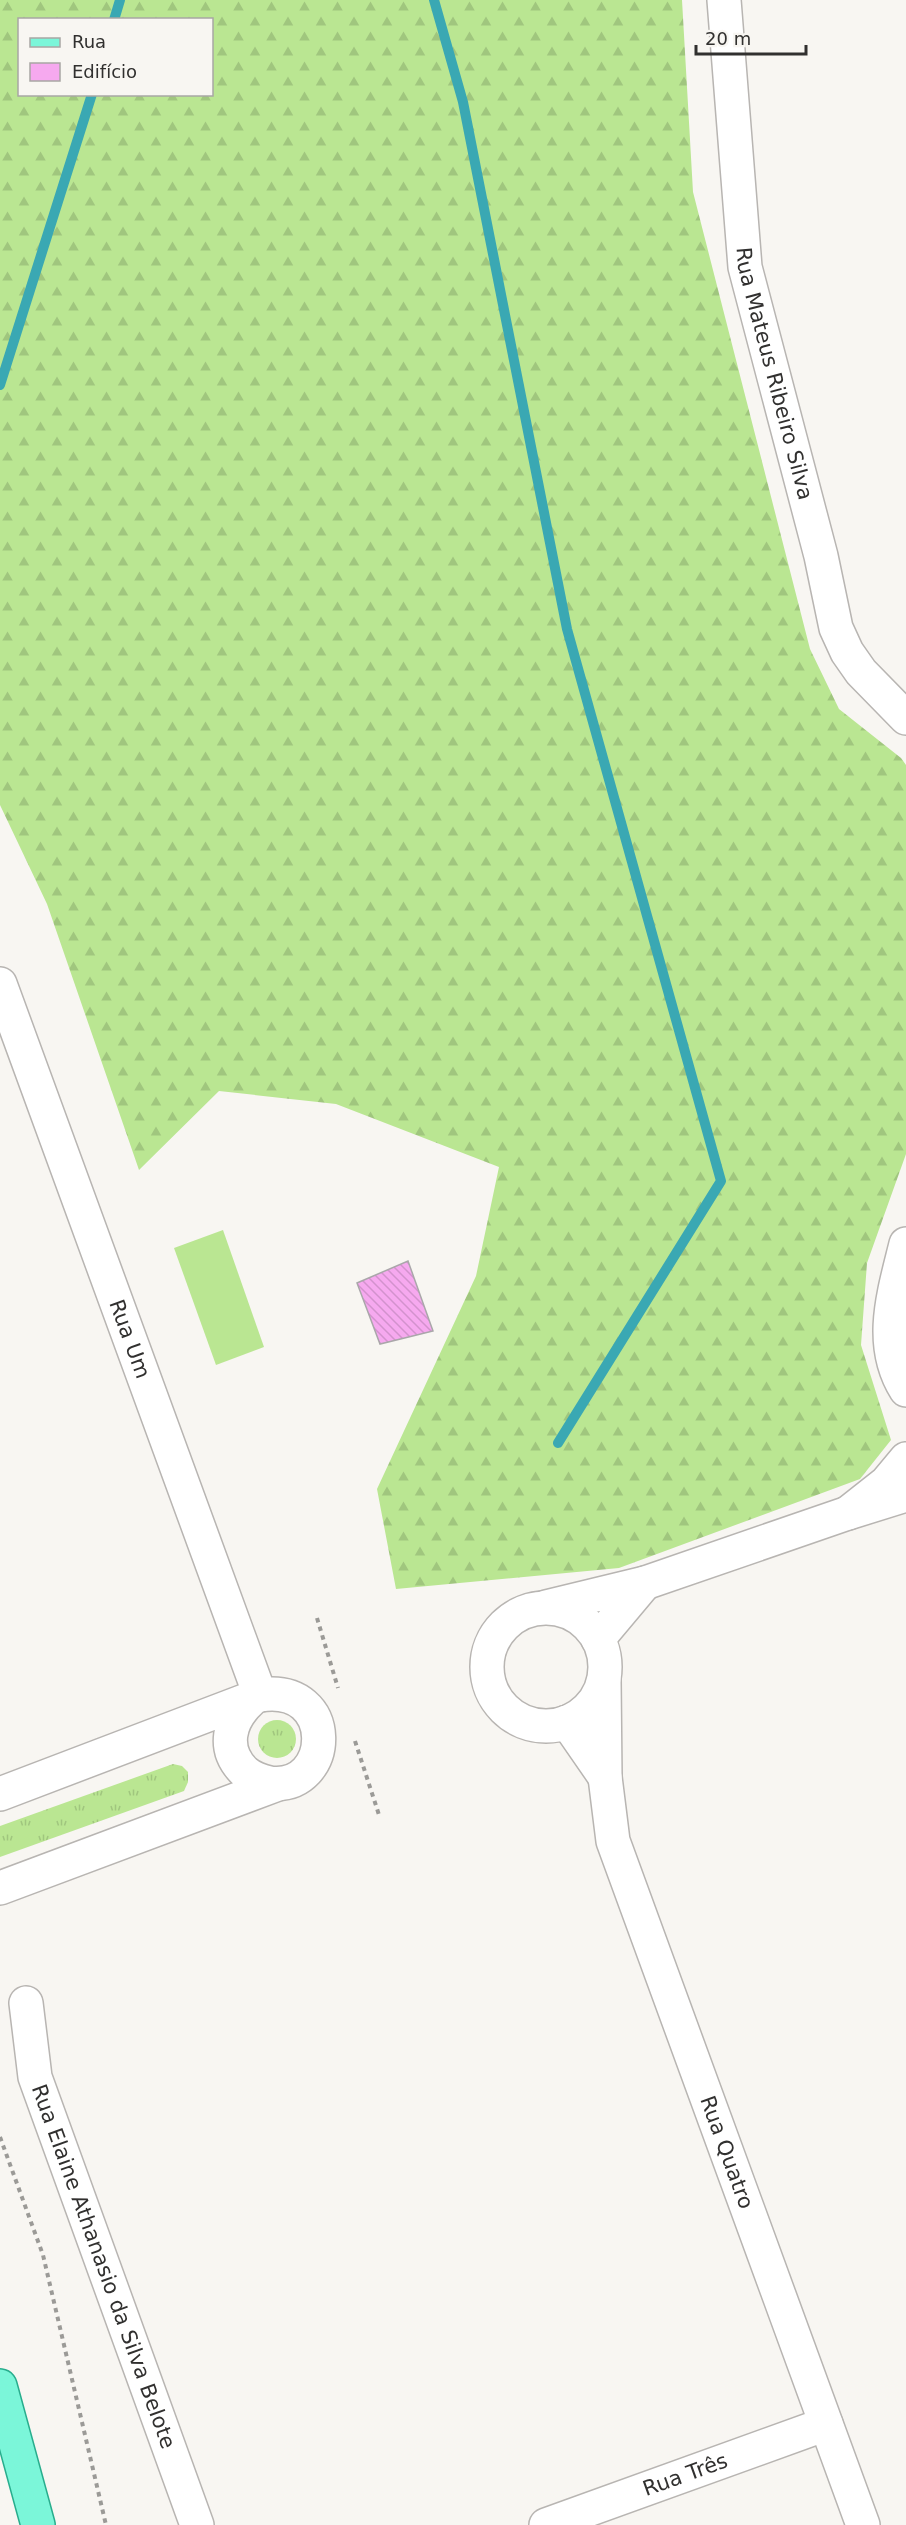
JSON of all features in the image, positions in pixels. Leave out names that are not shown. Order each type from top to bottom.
[{"type":"main road","points":[[3,2397],[38,2525]]},
{"type":"street","name":"Rua Mateus Ribeiro Silva","points":[[724,0],[745,267],[821,556],[836,628],[847,652],[861,672],[906,718]]},
{"type":"street","name":"Rua Um","points":[[0,984],[256,1697]]},
{"type":"street","points":[[906,1244],[890,1308],[889,1347],[899,1379],[906,1390]]},
{"type":"street","points":[[848,1514],[886,1483],[906,1458]]},
{"type":"street","points":[[540,1608],[557,1609],[574,1615],[588,1625],[598,1639],[604,1659],[604,1679],[599,1694],[591,1706],[580,1716],[548,1727],[528,1724],[511,1715],[498,1702],[490,1686],[487,1668],[489,1650],[497,1635],[508,1622],[523,1613],[540,1608],[645,1583],[906,1495]]},
{"type":"street","points":[[598,1639],[645,1583]]},
{"type":"street","name":"Rua Quatro","points":[[604,1679],[605,1777],[613,1841],[863,2525]]},
{"type":"street","points":[[0,1794],[256,1697],[287,1694],[303,1702],[315,1716],[320,1734],[318,1753],[309,1769],[294,1779],[0,1888]]},
{"type":"street","points":[[256,1697],[238,1712],[232,1727],[230,1744],[235,1760],[246,1773],[261,1781],[278,1784]]},
{"type":"street","name":"Rua Quatro","points":[[567,1722],[605,1777]]},
{"type":"street","name":"Rua Elaine Athanasio da Silva Belote","points":[[26,2003],[35,2078],[197,2525]]},
{"type":"street","name":"Rua Três","points":[[546,2525],[826,2424]]},
{"type":"path","points":[[0,2137],[43,2255],[106,2525]]},
{"type":"green space","points":[[0,0],[682,0],[693,192],[810,649],[839,709],[901,758],[906,765],[906,1154],[867,1263],[861,1345],[891,1440],[860,1479],[619,1568],[396,1589],[377,1489],[476,1276],[499,1167],[336,1104],[219,1091],[139,1170],[47,904],[0,805]]},
{"type":"green space","points":[[223,1230],[264,1347],[216,1365],[174,1248]]},
{"type":"green space","points":[[277,1720],[291,1725],[296,1739],[291,1753],[277,1758],[263,1753],[258,1739],[263,1725]]},
{"type":"green space","points":[[173,1764],[182,1766],[188,1772],[188,1782],[184,1791],[0,1857],[0,1826]]},
{"type":"building","points":[[408,1261],[433,1331],[380,1344],[357,1283]]},
{"type":"waterway","points":[[115,18],[120,0]]},
{"type":"waterway","points":[[434,0],[463,102],[567,629],[721,1181],[558,1443]]},
{"type":"waterway","points":[[0,385],[91,96]]}]
